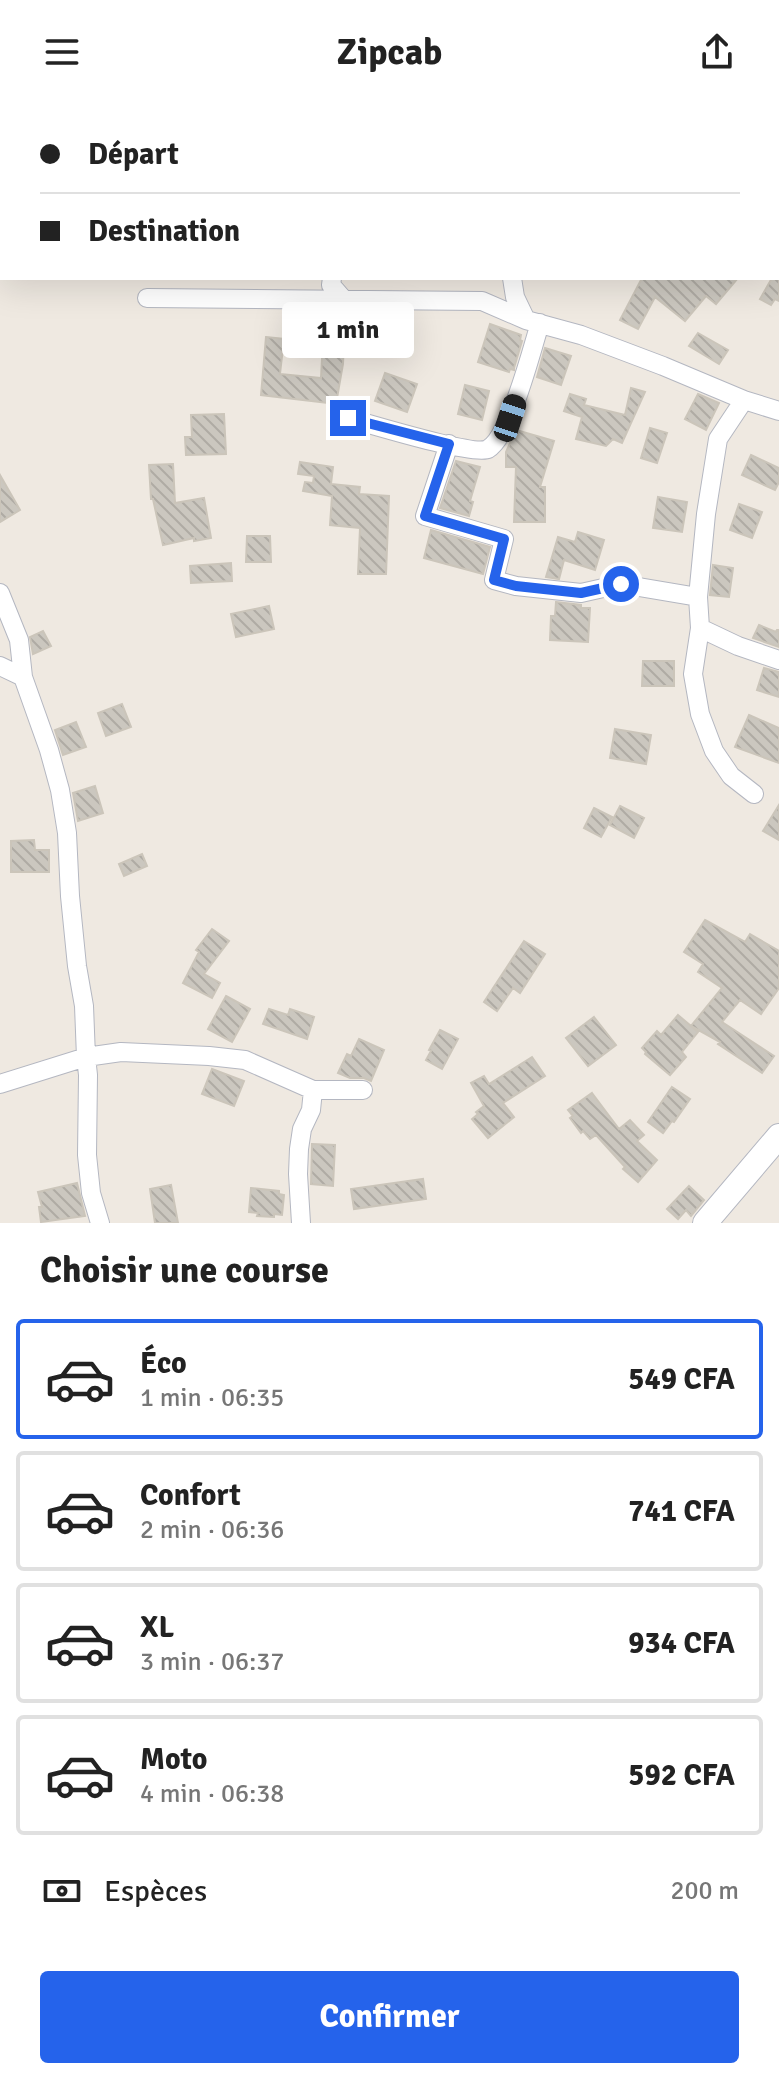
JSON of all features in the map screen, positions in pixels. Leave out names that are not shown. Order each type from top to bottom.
[{"type":"street","points":[[332,280],[331,285],[345,301]]},
{"type":"street","points":[[348,418],[482,450],[495,443],[510,418],[533,322],[515,297],[512,280]]},
{"type":"street","points":[[147,298],[482,301],[779,411]]},
{"type":"street","points":[[744,400],[718,439],[706,514],[698,597],[700,628],[693,674],[700,714],[714,751],[731,776],[754,794]]},
{"type":"street","points":[[449,444],[425,516],[504,539],[494,580],[516,586],[581,593],[621,584],[698,597]]},
{"type":"street","points":[[0,593],[19,640],[23,677],[49,750],[67,833],[70,896],[83,993],[88,1075],[87,1155],[91,1193],[100,1223]]},
{"type":"street","points":[[700,628],[738,646],[779,660]]},
{"type":"street","points":[[0,666],[23,677]]},
{"type":"street","points":[[0,1084],[86,1057],[121,1052],[245,1060],[313,1090],[363,1090]]},
{"type":"street","points":[[301,1223],[299,1149],[302,1129],[311,1110],[313,1090]]},
{"type":"street","points":[[705,1223],[779,1136]]},
{"type":"building","points":[[641,280],[736,280],[716,304],[706,296],[685,321],[655,297],[638,329],[620,320]]},
{"type":"building","points":[[771,280],[779,280],[779,301],[775,299],[771,305],[760,299]]},
{"type":"building","points":[[490,324],[521,335],[514,370],[510,369],[509,372],[478,362]]},
{"type":"building","points":[[698,333],[728,350],[719,364],[689,346]]},
{"type":"building","points":[[266,337],[284,339],[280,374],[321,378],[323,339],[344,341],[336,404],[261,395]]},
{"type":"building","points":[[545,348],[571,356],[561,385],[537,377]]},
{"type":"building","points":[[385,373],[417,384],[407,412],[375,401]]},
{"type":"building","points":[[465,385],[489,391],[482,420],[458,414]]},
{"type":"building","points":[[631,388],[645,392],[622,443],[613,439],[606,446],[576,439],[582,417],[564,411],[570,394],[586,399],[584,405],[625,415]]},
{"type":"building","points":[[698,394],[719,403],[706,430],[685,419]]},
{"type":"building","points":[[224,414],[226,454],[186,455],[185,437],[192,437],[191,415]]},
{"type":"building","points":[[650,428],[667,433],[657,463],[641,458]]},
{"type":"building","points":[[516,430],[554,441],[540,487],[545,487],[545,522],[514,522],[516,467],[506,467],[506,452]]},
{"type":"building","points":[[751,455],[779,468],[779,482],[775,490],[742,475]]},
{"type":"building","points":[[456,461],[480,467],[469,516],[440,508]]},
{"type":"building","points":[[300,462],[333,467],[331,484],[360,487],[359,494],[389,496],[386,574],[358,574],[360,528],[330,525],[332,496],[303,491],[305,482],[313,483],[314,476],[298,474]]},
{"type":"building","points":[[173,464],[175,503],[204,498],[211,538],[194,541],[194,538],[163,545],[151,499],[149,465]]},
{"type":"building","points":[[0,475],[20,510],[0,522]]},
{"type":"building","points":[[658,497],[687,502],[682,532],[653,528]]},
{"type":"building","points":[[739,504],[762,512],[752,538],[730,530]]},
{"type":"building","points":[[431,530],[490,547],[483,574],[424,558]]},
{"type":"building","points":[[578,532],[604,540],[595,570],[564,560],[559,579],[546,577],[558,537],[575,542]]},
{"type":"building","points":[[247,536],[270,536],[271,562],[246,562]]},
{"type":"building","points":[[231,563],[232,581],[191,583],[190,566]]},
{"type":"building","points":[[713,565],[733,568],[729,597],[710,595]]},
{"type":"building","points":[[556,602],[590,608],[588,642],[550,640],[551,616],[555,616]]},
{"type":"building","points":[[269,606],[274,629],[236,637],[231,614]]},
{"type":"building","points":[[759,625],[776,632],[779,630],[779,647],[753,638]]},
{"type":"building","points":[[43,631],[51,646],[33,654],[30,637]]},
{"type":"building","points":[[643,661],[674,661],[674,686],[642,686]]},
{"type":"building","points":[[764,668],[779,672],[779,697],[757,690]]},
{"type":"building","points":[[122,704],[131,727],[106,736],[98,713]]},
{"type":"building","points":[[749,715],[779,728],[779,763],[735,747]]},
{"type":"building","points":[[76,722],[86,747],[63,755],[55,730]]},
{"type":"building","points":[[615,729],[651,735],[646,764],[610,758]]},
{"type":"building","points":[[95,786],[103,813],[78,821],[73,793]]},
{"type":"building","points":[[779,805],[779,840],[763,831]]},
{"type":"building","points":[[620,806],[644,818],[634,838],[610,825]]},
{"type":"building","points":[[594,808],[612,817],[601,837],[584,828]]},
{"type":"building","points":[[34,840],[35,850],[49,850],[49,872],[11,872],[11,841]]},
{"type":"building","points":[[142,854],[147,866],[124,876],[119,864]]},
{"type":"building","points":[[705,920],[745,942],[750,934],[779,951],[779,988],[761,1014],[740,1000],[722,1022],[774,1056],[762,1073],[718,1044],[720,1042],[691,1026],[722,988],[698,972],[703,964],[684,952]]},
{"type":"building","points":[[212,929],[229,941],[204,974],[220,983],[212,998],[183,983],[199,952],[196,950]]},
{"type":"building","points":[[524,941],[545,954],[520,993],[513,988],[497,1011],[484,1002]]},
{"type":"building","points":[[226,996],[250,1009],[232,1042],[208,1029]]},
{"type":"building","points":[[269,1009],[288,1015],[290,1009],[314,1017],[307,1039],[263,1024]]},
{"type":"building","points":[[678,1015],[698,1032],[682,1052],[686,1057],[670,1075],[642,1048],[657,1031],[661,1035]]},
{"type":"building","points":[[594,1017],[616,1045],[588,1066],[566,1038]]},
{"type":"building","points":[[440,1030],[458,1039],[442,1069],[426,1060]]},
{"type":"building","points":[[359,1039],[384,1050],[371,1081],[338,1073]]},
{"type":"building","points":[[532,1057],[545,1076],[503,1103],[514,1117],[488,1138],[472,1119],[484,1106],[471,1083],[484,1076],[489,1084]]},
{"type":"building","points":[[212,1069],[244,1081],[234,1106],[202,1094]]},
{"type":"building","points":[[672,1087],[690,1099],[663,1133],[648,1122]]},
{"type":"building","points":[[592,1093],[619,1129],[630,1120],[644,1135],[637,1141],[657,1160],[638,1182],[623,1169],[625,1167],[596,1135],[590,1139],[570,1118],[573,1116],[568,1110]]},
{"type":"building","points":[[312,1144],[335,1145],[333,1186],[311,1184]]},
{"type":"building","points":[[423,1179],[426,1199],[354,1209],[351,1189]]},
{"type":"building","points":[[77,1183],[85,1216],[41,1222],[39,1207],[42,1207],[38,1192]]},
{"type":"building","points":[[171,1185],[178,1223],[155,1223],[150,1189]]},
{"type":"building","points":[[689,1186],[704,1200],[691,1216],[686,1210],[678,1219],[667,1209]]},
{"type":"building","points":[[251,1188],[279,1191],[284,1195],[282,1215],[257,1216],[258,1213],[249,1212]]},
{"type":"route","points":[[348,418],[449,444],[425,516],[504,539],[494,580],[516,586],[581,593],[621,584]]}]
